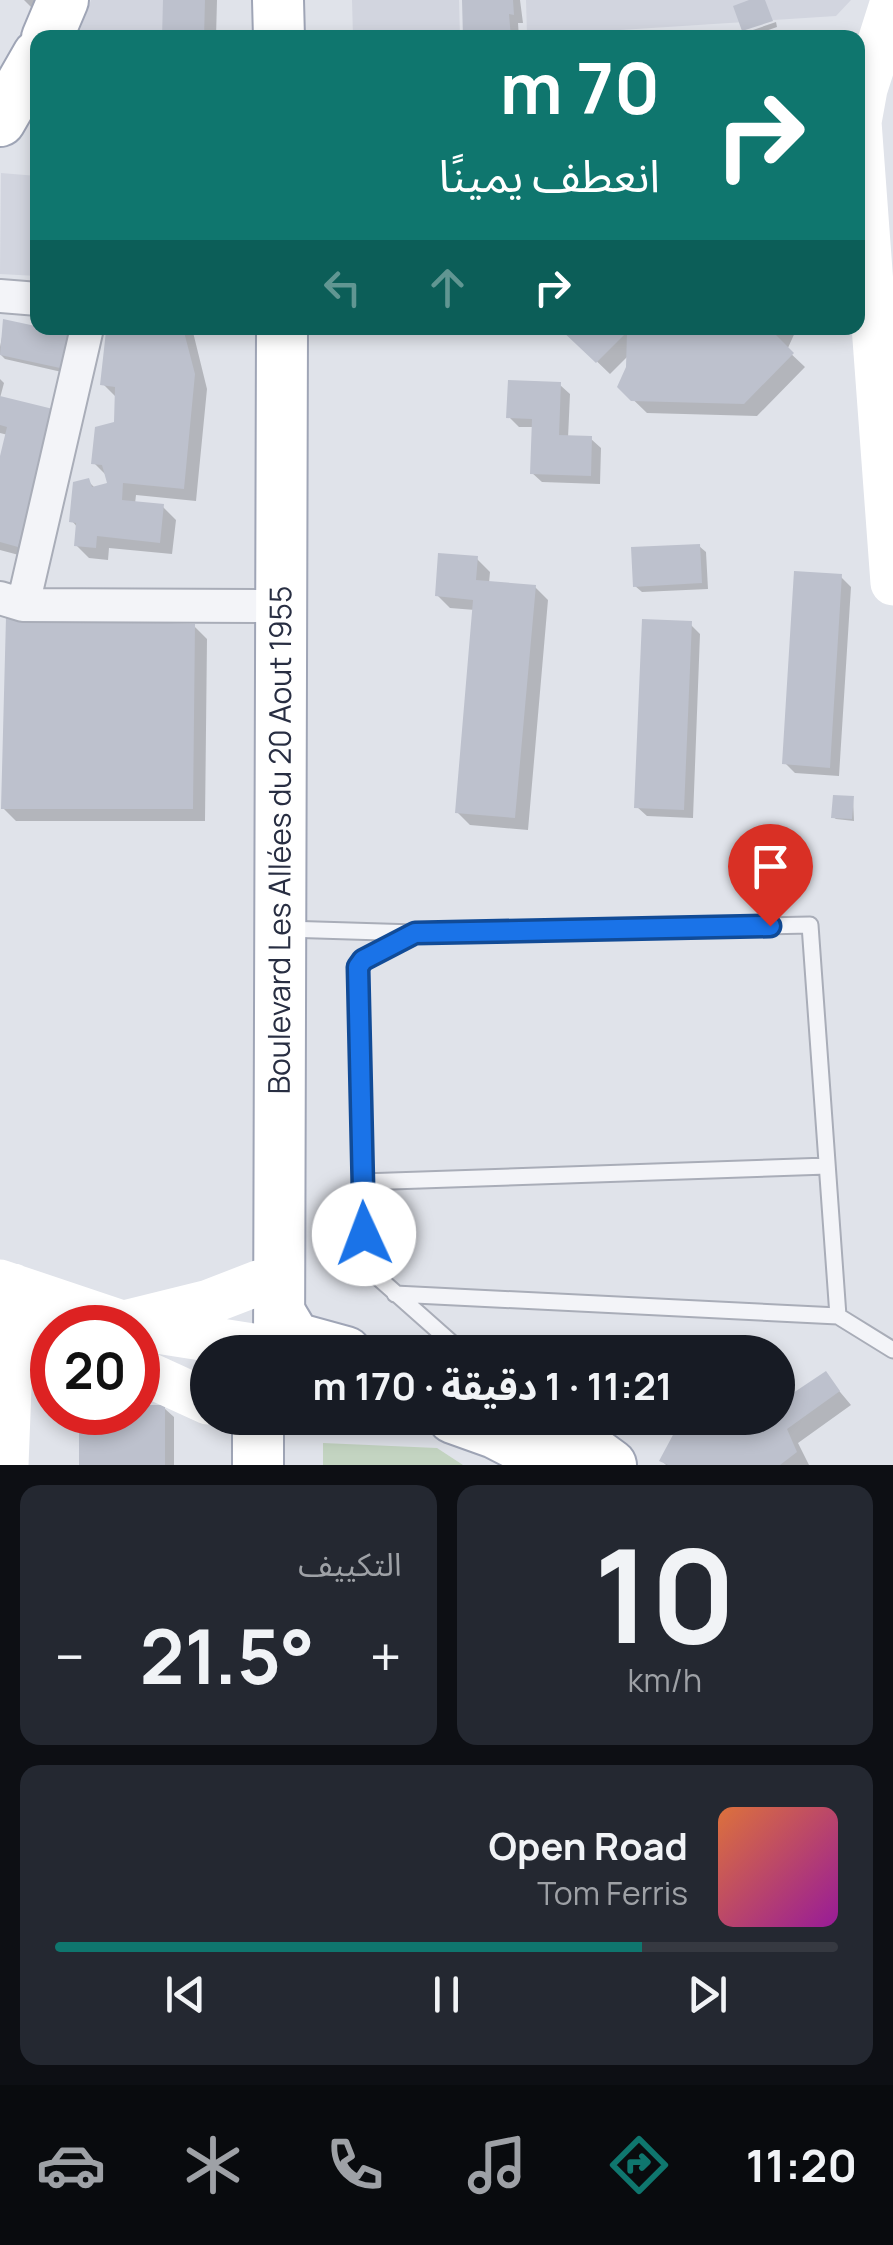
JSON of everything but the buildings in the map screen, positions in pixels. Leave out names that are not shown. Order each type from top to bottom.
[{"type":"main road","points":[[51,30],[63,0]]},
{"type":"main road","points":[[259,0],[260,30]]},
{"type":"main road","points":[[278,0],[279,30]]},
{"type":"main road","points":[[865,75],[882,28]]},
{"type":"main road","points":[[882,28],[893,169]]},
{"type":"main road","points":[[0,121],[30,69]]},
{"type":"main road","points":[[865,192],[893,582]]},
{"type":"main road","name":"Boulevard Les Allées du 20 Aout 1955","points":[[260,335],[269,1333]]},
{"type":"main road","name":"Boulevard Les Allées du 20 Aout 1955","points":[[269,1333],[281,928],[282,335]]},
{"type":"main road","points":[[160,1323],[209,1302],[269,1333]]},
{"type":"main road","points":[[6,1465],[15,1310]]},
{"type":"main road","points":[[160,1335],[269,1333]]},
{"type":"main road","points":[[160,1349],[190,1365]]},
{"type":"main road","points":[[160,1380],[190,1394]]},
{"type":"main road","points":[[497,1435],[557,1465]]},
{"type":"main road","points":[[570,1435],[611,1465]]},
{"type":"street","points":[[0,296],[30,298]]},
{"type":"street","points":[[85,335],[11,602],[260,606]]},
{"type":"lane","points":[[281,928],[415,933],[810,926],[838,1316]]},
{"type":"lane","points":[[415,933],[382,948],[358,967],[366,1262],[395,1294],[442,1335]]},
{"type":"lane","points":[[362,1182],[827,1166]]},
{"type":"lane","points":[[395,1294],[838,1316],[892,1351]]},
{"type":"shaded area","points":[[91,0],[195,0],[197,30],[80,30]]},
{"type":"shaded area","points":[[352,0],[459,0],[460,30],[353,30]]},
{"type":"shaded area","points":[[526,0],[851,0],[836,16],[620,30],[527,30]]},
{"type":"shaded area","points":[[1,173],[30,175],[30,276],[0,274]]},
{"type":"green space","points":[[323,1443],[437,1448],[463,1465],[323,1465]]},
{"type":"route","points":[[364,1234],[358,967],[363,960],[415,933],[770,926]]}]
